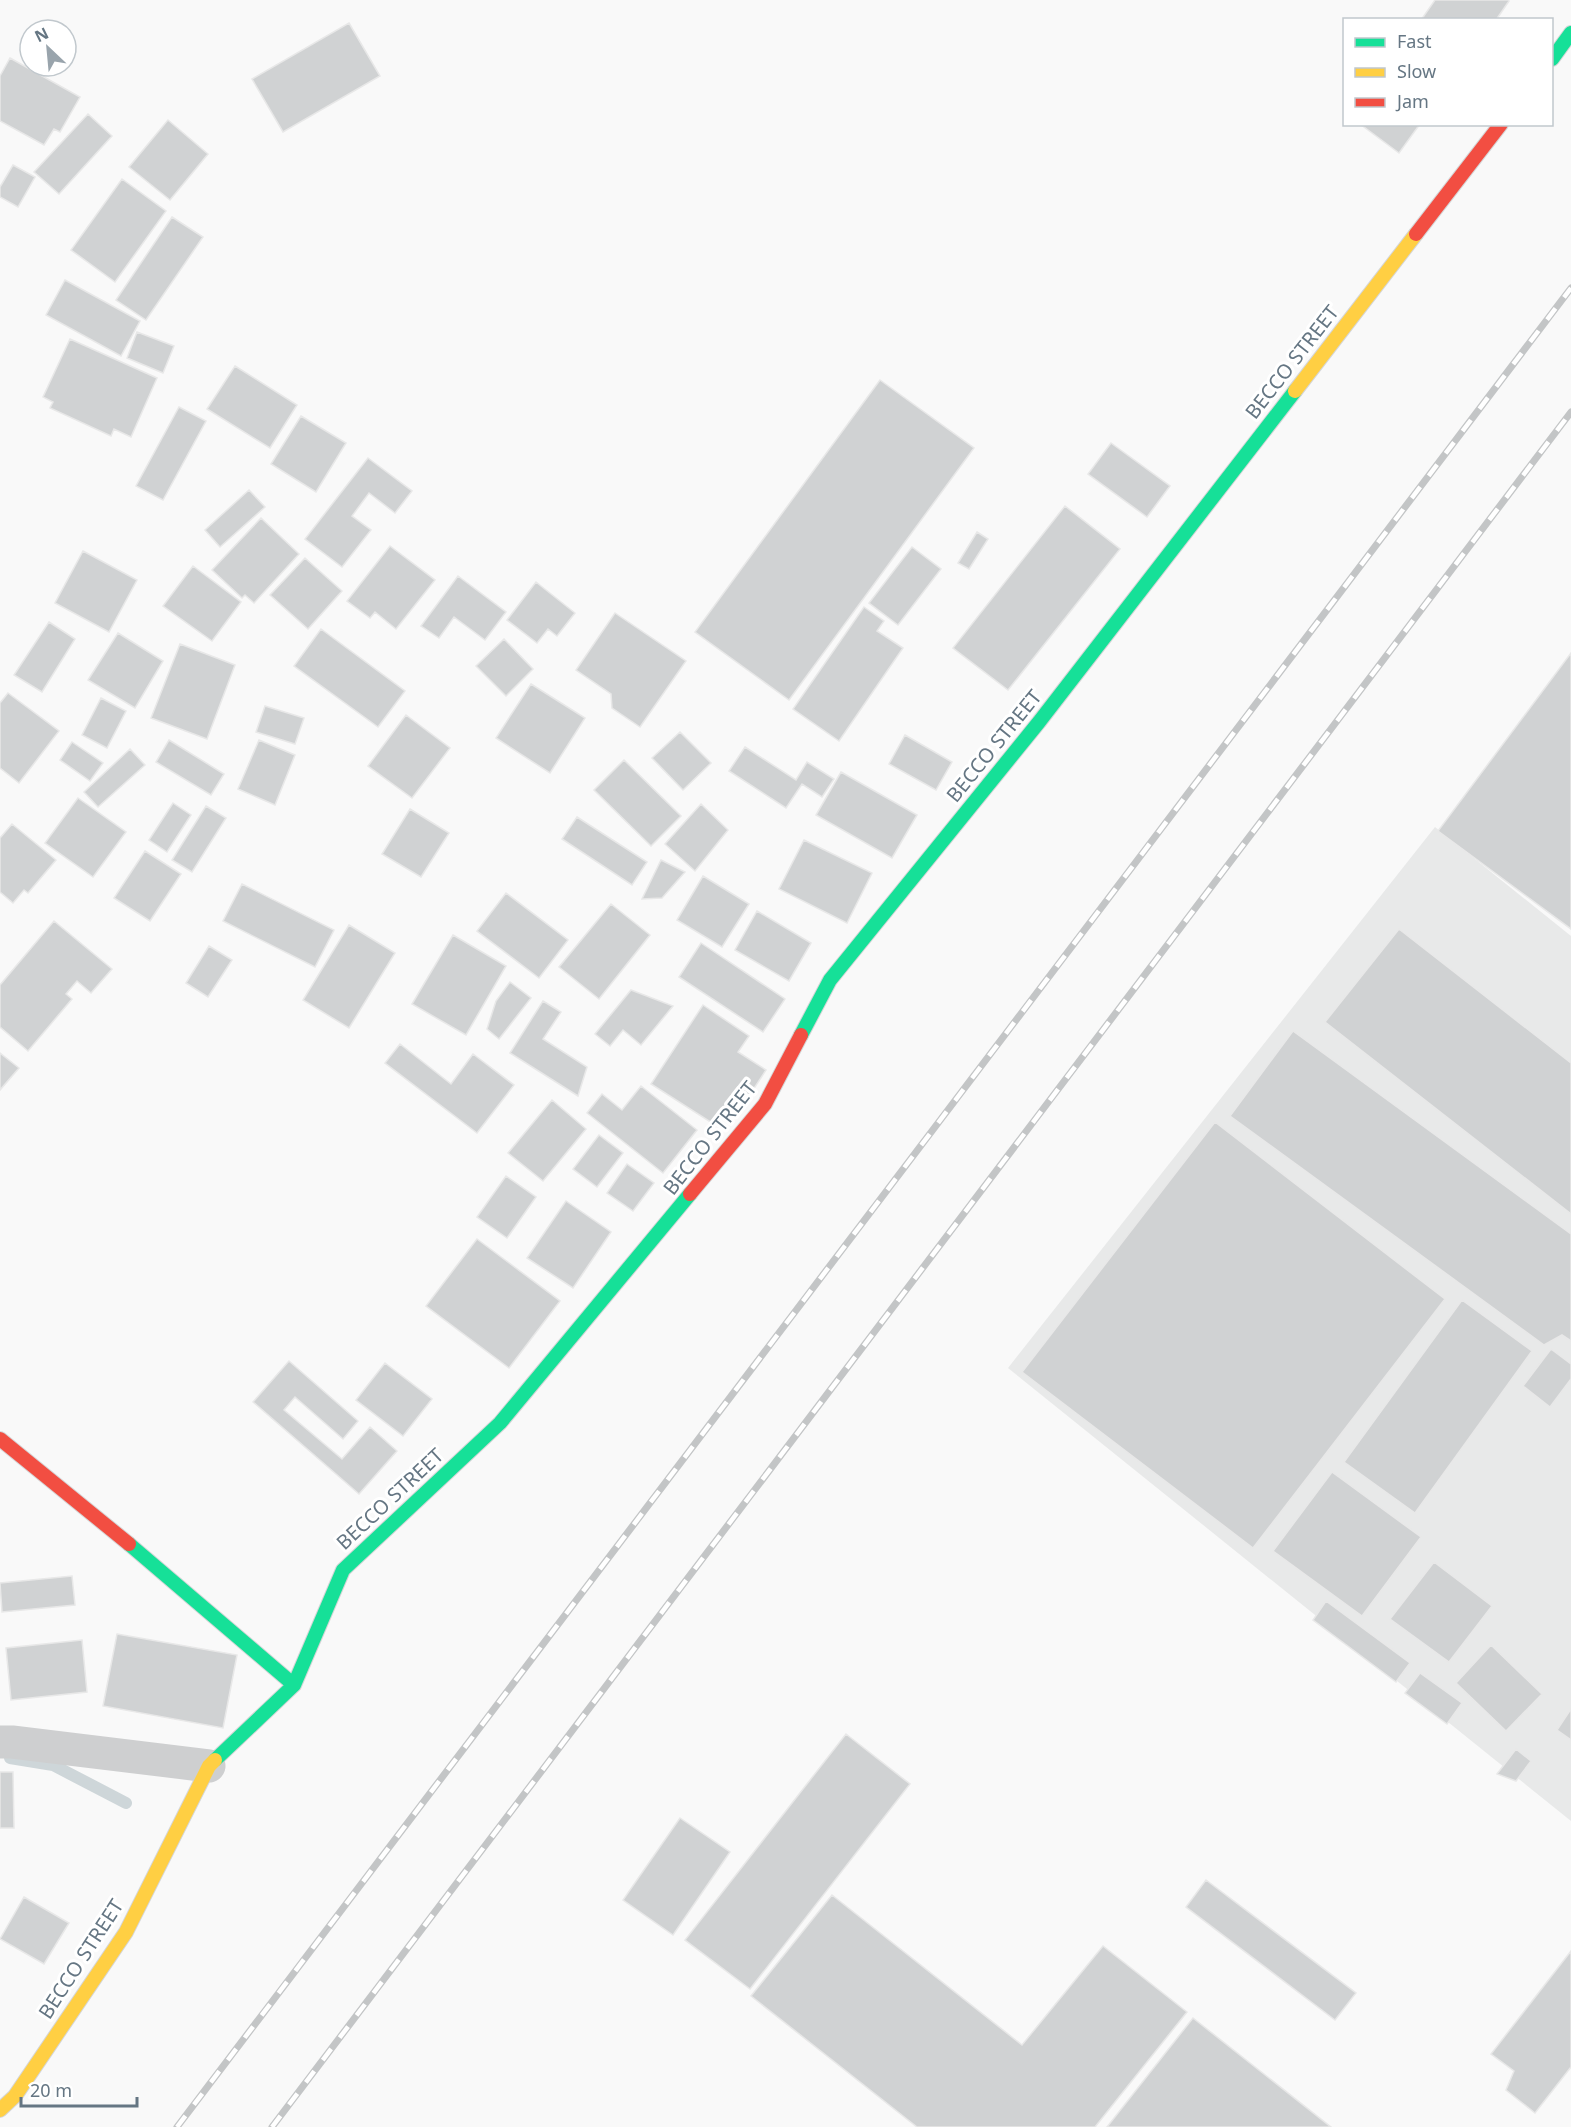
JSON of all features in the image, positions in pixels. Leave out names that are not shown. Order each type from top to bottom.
[{"type":"street","points":[[1553,56],[1571,33]]},
{"type":"street","name":"BECCO STREET","points":[[0,2110],[15,2096],[126,1932],[209,1766],[294,1685],[343,1570],[500,1423],[765,1104],[830,980],[1039,722],[1498,126]]},
{"type":"street","points":[[0,1439],[141,1554],[294,1685]]},
{"type":"street","points":[[0,1742],[209,1766]]},
{"type":"shaded area","points":[[1435,827],[1571,936],[1571,1821],[1008,1368]]},
{"type":"building","points":[[1435,0],[1509,1],[1497,18],[1422,18]]},
{"type":"building","points":[[349,23],[380,76],[283,132],[252,79]]},
{"type":"building","points":[[10,58],[18,62],[18,78],[46,78],[80,97],[60,132],[54,129],[44,145],[0,121],[0,76]]},
{"type":"building","points":[[88,114],[112,136],[59,194],[34,172]]},
{"type":"building","points":[[168,120],[208,154],[170,200],[129,167]]},
{"type":"building","points":[[1363,126],[1419,126],[1399,153]]},
{"type":"building","points":[[13,165],[35,177],[18,207],[0,197],[0,187]]},
{"type":"building","points":[[122,179],[166,211],[115,282],[71,250]]},
{"type":"building","points":[[172,217],[203,237],[146,320],[116,300]]},
{"type":"building","points":[[65,280],[140,321],[121,356],[46,315]]},
{"type":"building","points":[[137,332],[174,346],[163,373],[127,358]]},
{"type":"building","points":[[70,339],[157,378],[131,437],[114,429],[111,436],[50,408],[53,402],[43,397]]},
{"type":"building","points":[[235,366],[297,405],[270,448],[207,409]]},
{"type":"building","points":[[880,380],[974,448],[789,700],[695,632]]},
{"type":"building","points":[[179,407],[206,421],[163,500],[136,486]]},
{"type":"building","points":[[301,416],[346,443],[316,492],[271,464]]},
{"type":"building","points":[[1111,443],[1170,486],[1147,517],[1088,474]]},
{"type":"building","points":[[368,458],[412,491],[395,513],[369,493],[352,516],[371,530],[342,567],[305,539]]},
{"type":"building","points":[[249,490],[265,507],[220,547],[205,530]]},
{"type":"building","points":[[1065,506],[1120,549],[1008,690],[953,648]]},
{"type":"building","points":[[261,518],[299,554],[254,603],[245,595],[242,598],[212,570]]},
{"type":"building","points":[[977,532],[988,539],[969,569],[958,563]]},
{"type":"building","points":[[390,546],[435,580],[396,629],[375,612],[370,618],[347,601]]},
{"type":"building","points":[[912,547],[941,569],[898,625],[869,603]]},
{"type":"building","points":[[83,551],[137,580],[109,632],[55,603]]},
{"type":"building","points":[[305,558],[342,591],[308,629],[270,595]]},
{"type":"building","points":[[193,566],[241,602],[212,641],[163,606]]},
{"type":"building","points":[[458,576],[506,612],[485,640],[454,617],[439,638],[421,626]]},
{"type":"building","points":[[536,582],[575,613],[557,636],[548,629],[537,643],[507,620]]},
{"type":"building","points":[[864,607],[884,621],[877,631],[903,648],[839,741],[793,709]]},
{"type":"building","points":[[615,613],[686,661],[640,727],[612,708],[611,694],[576,670]]},
{"type":"building","points":[[49,622],[75,639],[42,692],[14,675]]},
{"type":"building","points":[[321,629],[405,691],[378,727],[294,666]]},
{"type":"building","points":[[118,633],[163,661],[135,708],[88,680]]},
{"type":"building","points":[[504,639],[533,669],[506,696],[476,666]]},
{"type":"building","points":[[180,644],[235,665],[207,739],[151,718]]},
{"type":"building","points":[[1571,653],[1571,929],[1438,831]]},
{"type":"building","points":[[531,684],[585,718],[550,773],[496,738]]},
{"type":"building","points":[[8,693],[59,731],[19,783],[0,768],[0,703]]},
{"type":"building","points":[[101,698],[126,711],[107,748],[82,735]]},
{"type":"building","points":[[265,706],[304,718],[295,744],[256,732]]},
{"type":"building","points":[[406,715],[450,748],[412,798],[368,766]]},
{"type":"building","points":[[680,732],[711,763],[683,790],[652,758]]},
{"type":"building","points":[[905,735],[952,762],[936,790],[889,764]]},
{"type":"building","points":[[169,740],[224,774],[211,795],[156,762]]},
{"type":"building","points":[[259,740],[295,755],[275,805],[238,789]]},
{"type":"building","points":[[72,742],[103,763],[90,781],[60,760]]},
{"type":"building","points":[[745,747],[796,780],[807,762],[834,779],[822,797],[802,784],[786,808],[729,771]]},
{"type":"building","points":[[130,749],[145,765],[98,807],[84,792]]},
{"type":"building","points":[[624,760],[681,816],[651,846],[594,790]]},
{"type":"building","points":[[841,772],[917,815],[892,858],[816,815]]},
{"type":"building","points":[[78,798],[126,832],[93,877],[45,843]]},
{"type":"building","points":[[173,803],[191,815],[167,852],[149,840]]},
{"type":"building","points":[[701,804],[728,830],[695,871],[665,844]]},
{"type":"building","points":[[206,806],[226,818],[192,872],[172,860]]},
{"type":"building","points":[[410,809],[449,833],[421,877],[382,854]]},
{"type":"building","points":[[577,817],[647,862],[632,885],[562,839]]},
{"type":"building","points":[[12,824],[56,860],[28,893],[24,890],[13,903],[0,892],[0,838]]},
{"type":"building","points":[[804,840],[872,873],[847,923],[779,889]]},
{"type":"building","points":[[145,851],[181,874],[150,921],[114,898]]},
{"type":"building","points":[[661,860],[685,872],[662,898],[642,899]]},
{"type":"building","points":[[703,876],[749,904],[722,947],[677,920]]},
{"type":"building","points":[[242,884],[334,930],[315,967],[223,921]]},
{"type":"building","points":[[506,893],[568,940],[539,978],[477,931]]},
{"type":"building","points":[[611,904],[650,935],[599,999],[559,967]]},
{"type":"building","points":[[757,911],[811,943],[789,981],[735,950]]},
{"type":"building","points":[[54,921],[112,969],[91,993],[77,981],[66,994],[72,999],[28,1051],[0,1027],[0,985]]},
{"type":"building","points":[[349,925],[395,953],[349,1028],[303,1000]]},
{"type":"building","points":[[1399,929],[1571,1063],[1571,1214],[1325,1022]]},
{"type":"building","points":[[453,935],[506,966],[466,1035],[412,1004]]},
{"type":"building","points":[[701,943],[785,999],[763,1032],[679,977]]},
{"type":"building","points":[[209,946],[232,960],[208,997],[186,983]]},
{"type":"building","points":[[510,982],[531,998],[499,1039],[487,1029],[496,1001]]},
{"type":"building","points":[[631,990],[673,1006],[641,1045],[623,1030],[610,1046],[595,1034]]},
{"type":"building","points":[[543,1001],[561,1012],[543,1039],[587,1067],[578,1096],[510,1053]]},
{"type":"building","points":[[703,1005],[749,1036],[738,1052],[766,1070],[736,1116],[723,1107],[712,1123],[651,1084]]},
{"type":"building","points":[[1293,1031],[1571,1234],[1571,1341],[1562,1335],[1544,1345],[1230,1116]]},
{"type":"building","points":[[400,1044],[451,1084],[473,1054],[514,1085],[477,1133],[385,1063]]},
{"type":"building","points":[[0,1053],[19,1068],[0,1090]]},
{"type":"building","points":[[641,1086],[697,1130],[663,1173],[587,1113],[602,1094],[622,1110]]},
{"type":"building","points":[[552,1100],[586,1129],[543,1181],[508,1153]]},
{"type":"building","points":[[1215,1122],[1445,1299],[1253,1548],[1022,1372]]},
{"type":"building","points":[[599,1135],[623,1153],[597,1187],[573,1169]]},
{"type":"building","points":[[627,1164],[654,1183],[633,1211],[607,1193]]},
{"type":"building","points":[[506,1176],[536,1197],[507,1238],[477,1217]]},
{"type":"building","points":[[566,1201],[611,1232],[573,1288],[527,1258]]},
{"type":"building","points":[[477,1239],[560,1301],[509,1368],[426,1306]]},
{"type":"building","points":[[1462,1300],[1532,1351],[1415,1513],[1344,1462]]},
{"type":"building","points":[[1551,1349],[1571,1364],[1571,1379],[1550,1407],[1523,1386]]},
{"type":"building","points":[[289,1361],[358,1421],[343,1439],[295,1397],[284,1410],[342,1459],[370,1427],[397,1451],[359,1494],[253,1402]]},
{"type":"building","points":[[385,1363],[432,1399],[403,1436],[356,1400]]},
{"type":"building","points":[[1332,1472],[1421,1537],[1362,1616],[1273,1551]]},
{"type":"building","points":[[1434,1562],[1492,1606],[1449,1662],[1390,1619]]},
{"type":"building","points":[[72,1576],[75,1605],[2,1612],[0,1583]]},
{"type":"building","points":[[1326,1601],[1410,1663],[1396,1682],[1313,1620]]},
{"type":"building","points":[[117,1634],[237,1655],[223,1728],[103,1706]]},
{"type":"building","points":[[82,1640],[87,1692],[11,1700],[6,1648]]},
{"type":"building","points":[[1491,1645],[1542,1694],[1506,1731],[1456,1683]]},
{"type":"building","points":[[1420,1673],[1462,1703],[1447,1724],[1405,1693]]},
{"type":"building","points":[[1571,1709],[1571,1740],[1557,1730]]},
{"type":"building","points":[[846,1734],[910,1784],[750,1989],[685,1940]]},
{"type":"building","points":[[1516,1749],[1531,1761],[1516,1781],[1497,1774]]},
{"type":"building","points":[[0,1772],[13,1772],[14,1828],[0,1828]]},
{"type":"building","points":[[680,1818],[730,1852],[673,1935],[623,1900]]},
{"type":"building","points":[[1206,1880],[1356,1993],[1335,2020],[1186,1907]]},
{"type":"building","points":[[832,1895],[1022,2045],[1103,1946],[1187,2012],[1095,2127],[917,2127],[751,1996]]},
{"type":"building","points":[[24,1897],[69,1923],[44,1964],[0,1939]]},
{"type":"building","points":[[1571,1951],[1571,2067],[1535,2113],[1506,2090],[1514,2071],[1491,2054]]},
{"type":"building","points":[[1193,2018],[1331,2127],[1107,2127]]},
{"type":"waterway","points":[[10,1758],[53,1765],[126,1803]]},
{"type":"railway","points":[[177,2127],[1571,288]]},
{"type":"railway","points":[[272,2127],[1571,412]]},
{"type":"traffic: fast","points":[[1553,58],[1571,33]]},
{"type":"traffic: fast","points":[[801,1035],[830,980],[1039,722],[1295,391]]},
{"type":"traffic: fast","points":[[215,1760],[294,1685],[343,1570],[500,1423],[690,1194]]},
{"type":"traffic: fast","points":[[129,1544],[294,1685]]},
{"type":"traffic: slow","points":[[1295,391],[1416,234]]},
{"type":"traffic: slow","points":[[0,2110],[15,2096],[126,1932],[209,1766],[215,1760]]},
{"type":"traffic: jam","points":[[1416,234],[1499,126]]},
{"type":"traffic: jam","points":[[690,1194],[765,1104],[801,1035]]},
{"type":"traffic: jam","points":[[0,1439],[129,1544]]}]
